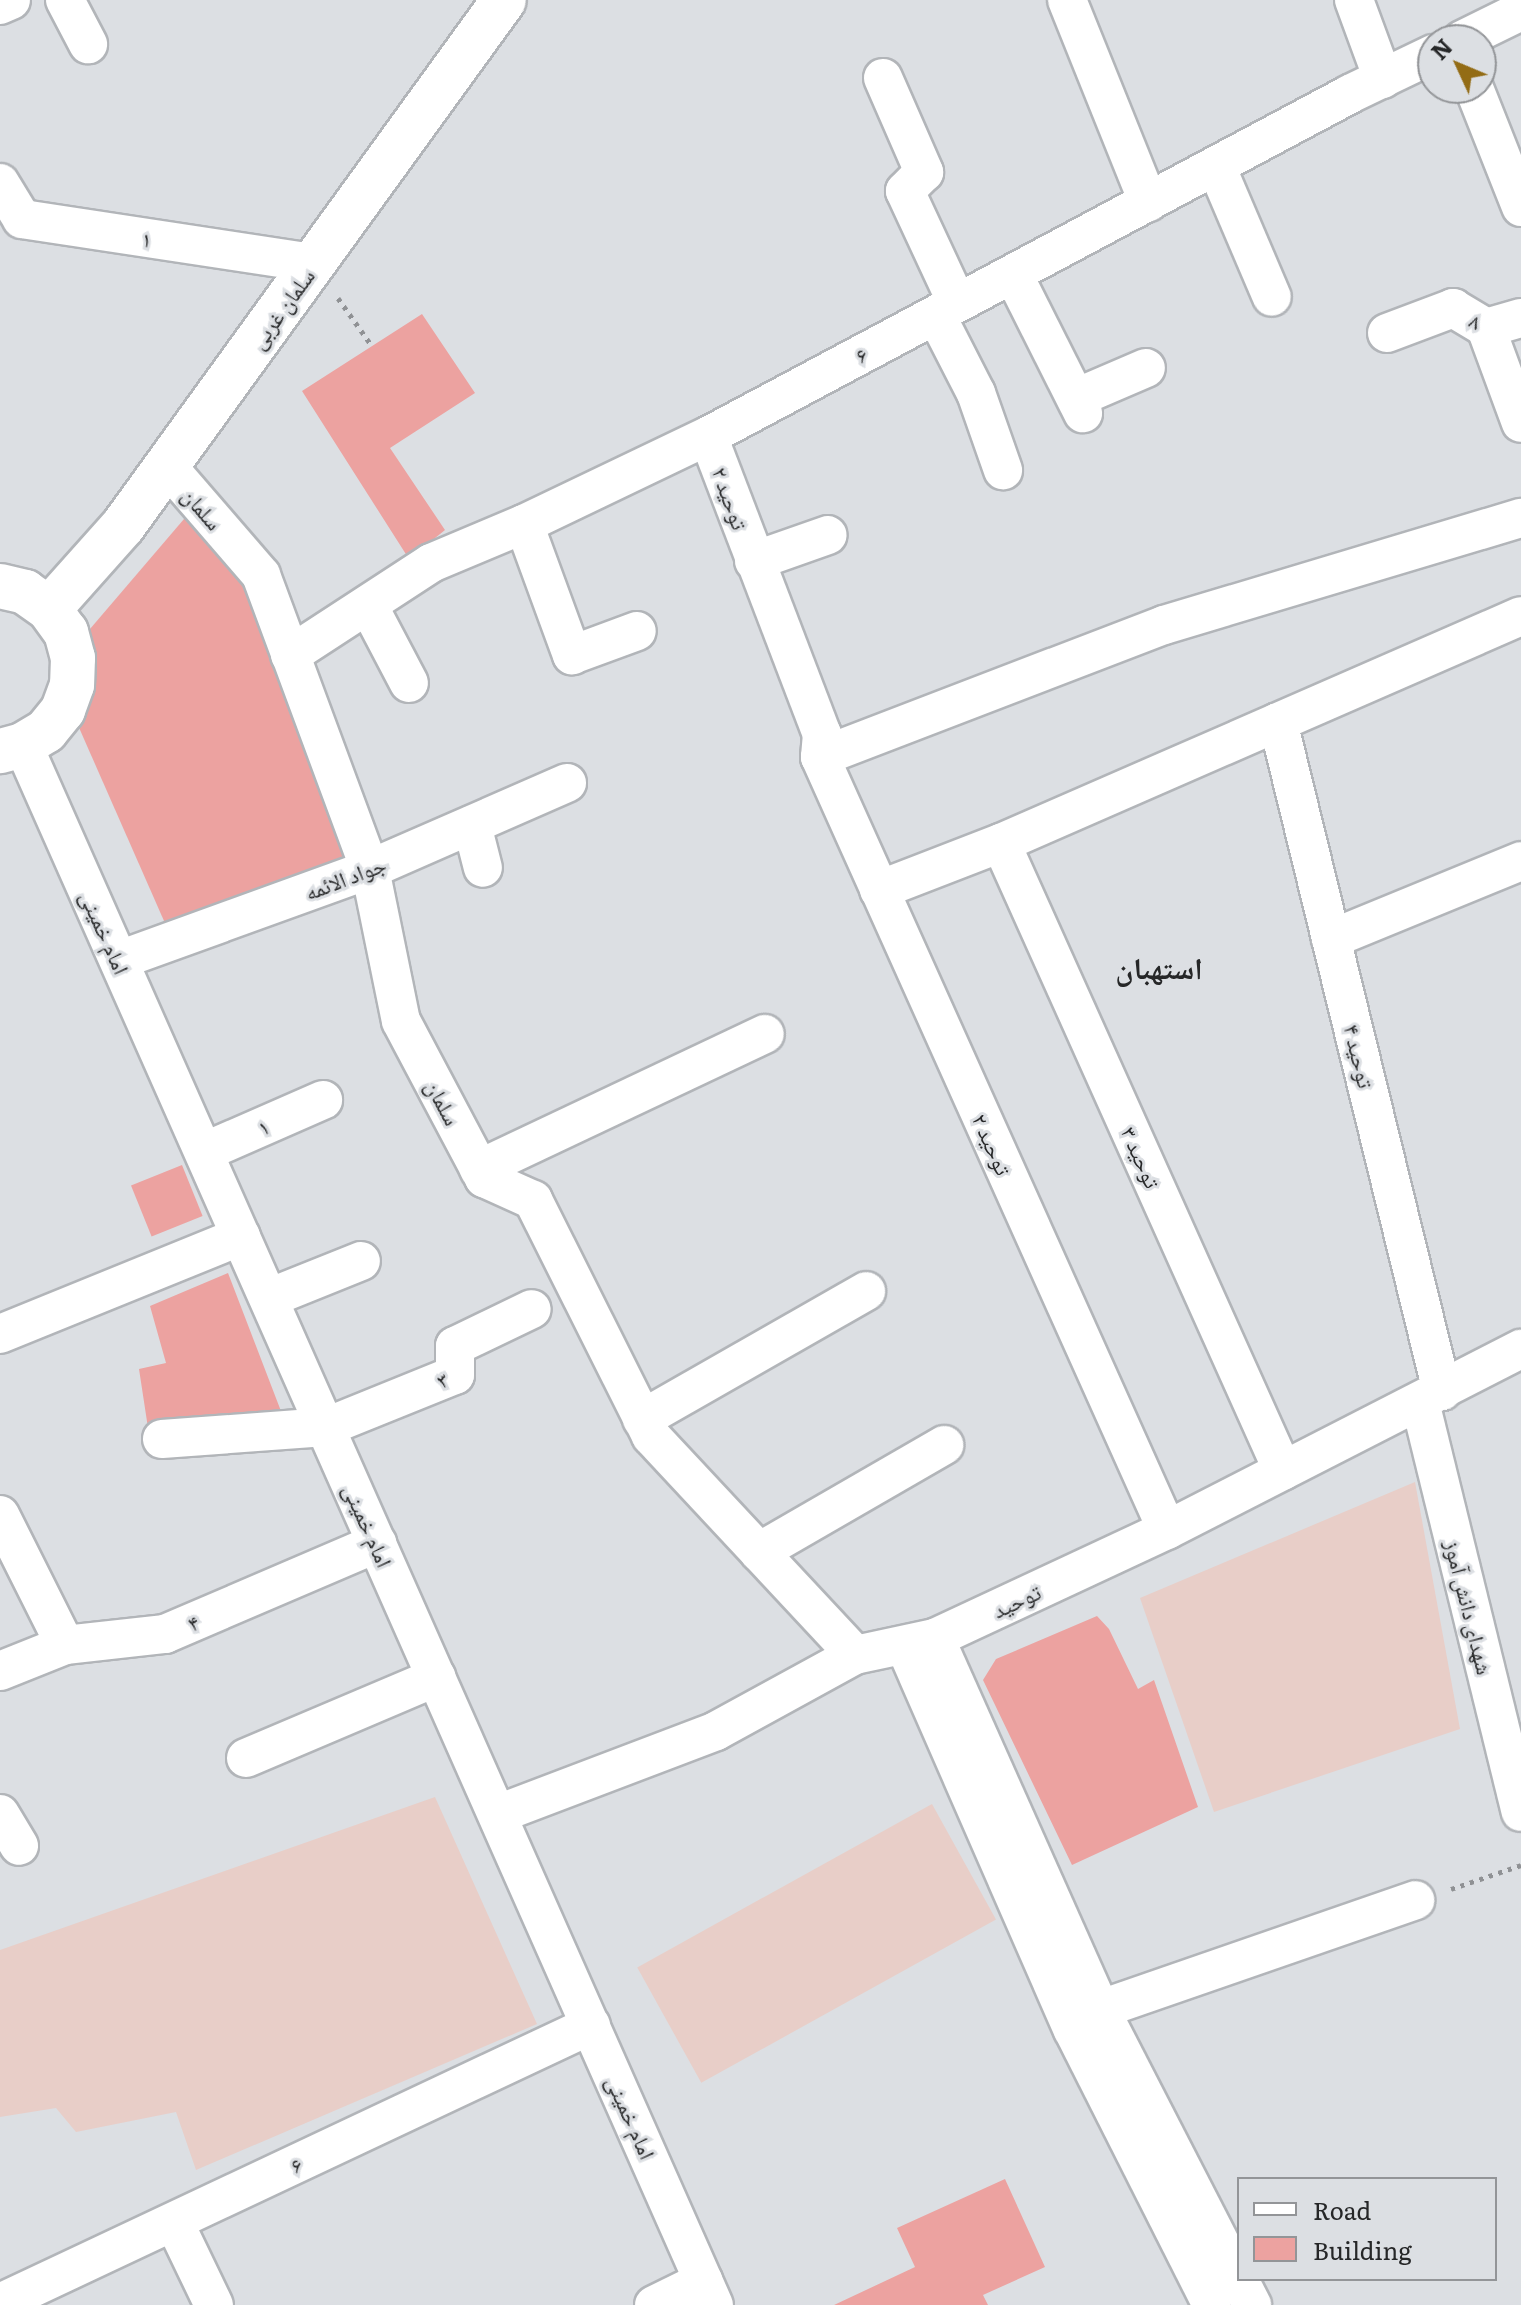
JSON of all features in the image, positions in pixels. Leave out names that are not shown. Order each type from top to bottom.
[{"type":"main road","name":"سلمان غربی","points":[[49,609],[123,526],[501,2]]},
{"type":"main road","points":[[0,586],[25,592],[49,609],[66,632],[73,658],[72,685],[63,710],[46,731],[12,748]]},
{"type":"street","points":[[0,5],[11,0]]},
{"type":"street","points":[[65,0],[88,44]]},
{"type":"street","points":[[1067,0],[1148,202]]},
{"type":"street","points":[[1354,0],[1383,79]]},
{"type":"street","points":[[1495,24],[1521,11]]},
{"type":"street","name":"۶","points":[[290,655],[431,563],[524,524],[708,436],[1417,62]]},
{"type":"street","points":[[883,78],[924,172],[905,191],[1003,470]]},
{"type":"street","points":[[1480,104],[1521,207]]},
{"type":"street","points":[[1216,166],[1272,297]]},
{"type":"street","name":"۱","points":[[0,183],[22,219],[314,263]]},
{"type":"street","points":[[1013,274],[1080,405],[1146,368]]},
{"type":"street","name":"۸","points":[[1387,333],[1453,308],[1504,323]]},
{"type":"street","points":[[1504,323],[1521,423]]},
{"type":"street","name":"توحید ۲","points":[[708,436],[822,734],[820,757],[1167,1530]]},
{"type":"street","name":"سلمان","points":[[167,466],[261,575],[370,869],[401,1021],[484,1178],[533,1200],[651,1436],[855,1655]]},
{"type":"street","points":[[820,757],[1164,625],[1521,518]]},
{"type":"street","points":[[524,524],[572,655],[637,631]]},
{"type":"street","points":[[754,561],[828,535]]},
{"type":"street","points":[[368,605],[409,683]]},
{"type":"street","points":[[879,890],[1001,843],[1521,616]]},
{"type":"street","name":"توحید ۴","points":[[1278,722],[1331,939],[1431,1397]]},
{"type":"street","name":"امام خمینی","points":[[12,748],[119,960],[709,2293]]},
{"type":"street","name":"جواد الائمه","points":[[119,960],[370,869],[567,783]]},
{"type":"street","points":[[472,825],[483,868]]},
{"type":"street","name":"توحید ۳","points":[[1001,843],[1283,1471]]},
{"type":"street","points":[[1331,939],[1521,861]]},
{"type":"street","points":[[479,1169],[765,1034]]},
{"type":"street","name":"۱","points":[[204,1152],[323,1100]]},
{"type":"street","points":[[0,1334],[241,1236]]},
{"type":"street","points":[[269,1298],[361,1261]]},
{"type":"street","points":[[642,1419],[866,1291]]},
{"type":"street","name":"۳","points":[[326,1427],[455,1375],[455,1346],[532,1309]]},
{"type":"street","name":"توحید","points":[[498,1814],[716,1731],[855,1655],[920,1642],[1167,1530],[1521,1349]]},
{"type":"street","name":"شهدای دانش آموز","points":[[1431,1397],[1521,1812]]},
{"type":"street","points":[[162,1439],[326,1427]]},
{"type":"street","points":[[759,1552],[944,1445]]},
{"type":"street","points":[[0,1515],[65,1645]]},
{"type":"street","name":"۴","points":[[0,1671],[65,1645],[165,1634],[377,1543]]},
{"type":"street","points":[[920,1642],[1212,2305]]},
{"type":"street","points":[[246,1758],[437,1677]]},
{"type":"street","points":[[0,1814],[19,1846]]},
{"type":"street","points":[[1084,2014],[1415,1900]]},
{"type":"street","points":[[1084,2014],[1237,2279]]},
{"type":"street","name":"۶","points":[[0,2303],[591,2025]]},
{"type":"street","points":[[174,2222],[214,2305]]},
{"type":"street","points":[[1238,2281],[1252,2305]]},
{"type":"street","points":[[654,2305],[709,2293]]},
{"type":"path","points":[[314,263],[372,346]]},
{"type":"path","points":[[1415,1900],[1521,1865]]},
{"type":"shaded area","points":[[1415,1482],[1460,1729],[1214,1812],[1140,1598]]},
{"type":"shaded area","points":[[435,1797],[537,2024],[196,2170],[176,2112],[76,2132],[56,2108],[0,2117],[0,1950]]},
{"type":"shaded area","points":[[932,1804],[996,1919],[701,2083],[637,1967]]},
{"type":"building","points":[[422,314],[475,393],[390,448],[445,530],[409,559],[302,391]]},
{"type":"building","points":[[190,512],[240,567],[349,858],[168,930],[73,714],[78,643]]},
{"type":"building","points":[[182,1165],[203,1216],[152,1237],[131,1186]]},
{"type":"building","points":[[228,1273],[284,1419],[148,1428],[139,1369],[166,1363],[150,1306]]},
{"type":"building","points":[[1097,1616],[1109,1629],[1138,1689],[1154,1680],[1198,1807],[1072,1865],[983,1680],[996,1659]]},
{"type":"building","points":[[1005,2179],[1045,2267],[983,2295],[988,2305],[834,2305],[915,2267],[897,2228]]},
{"type":"district","name":"استهبان","points":[[1159,966]]}]
